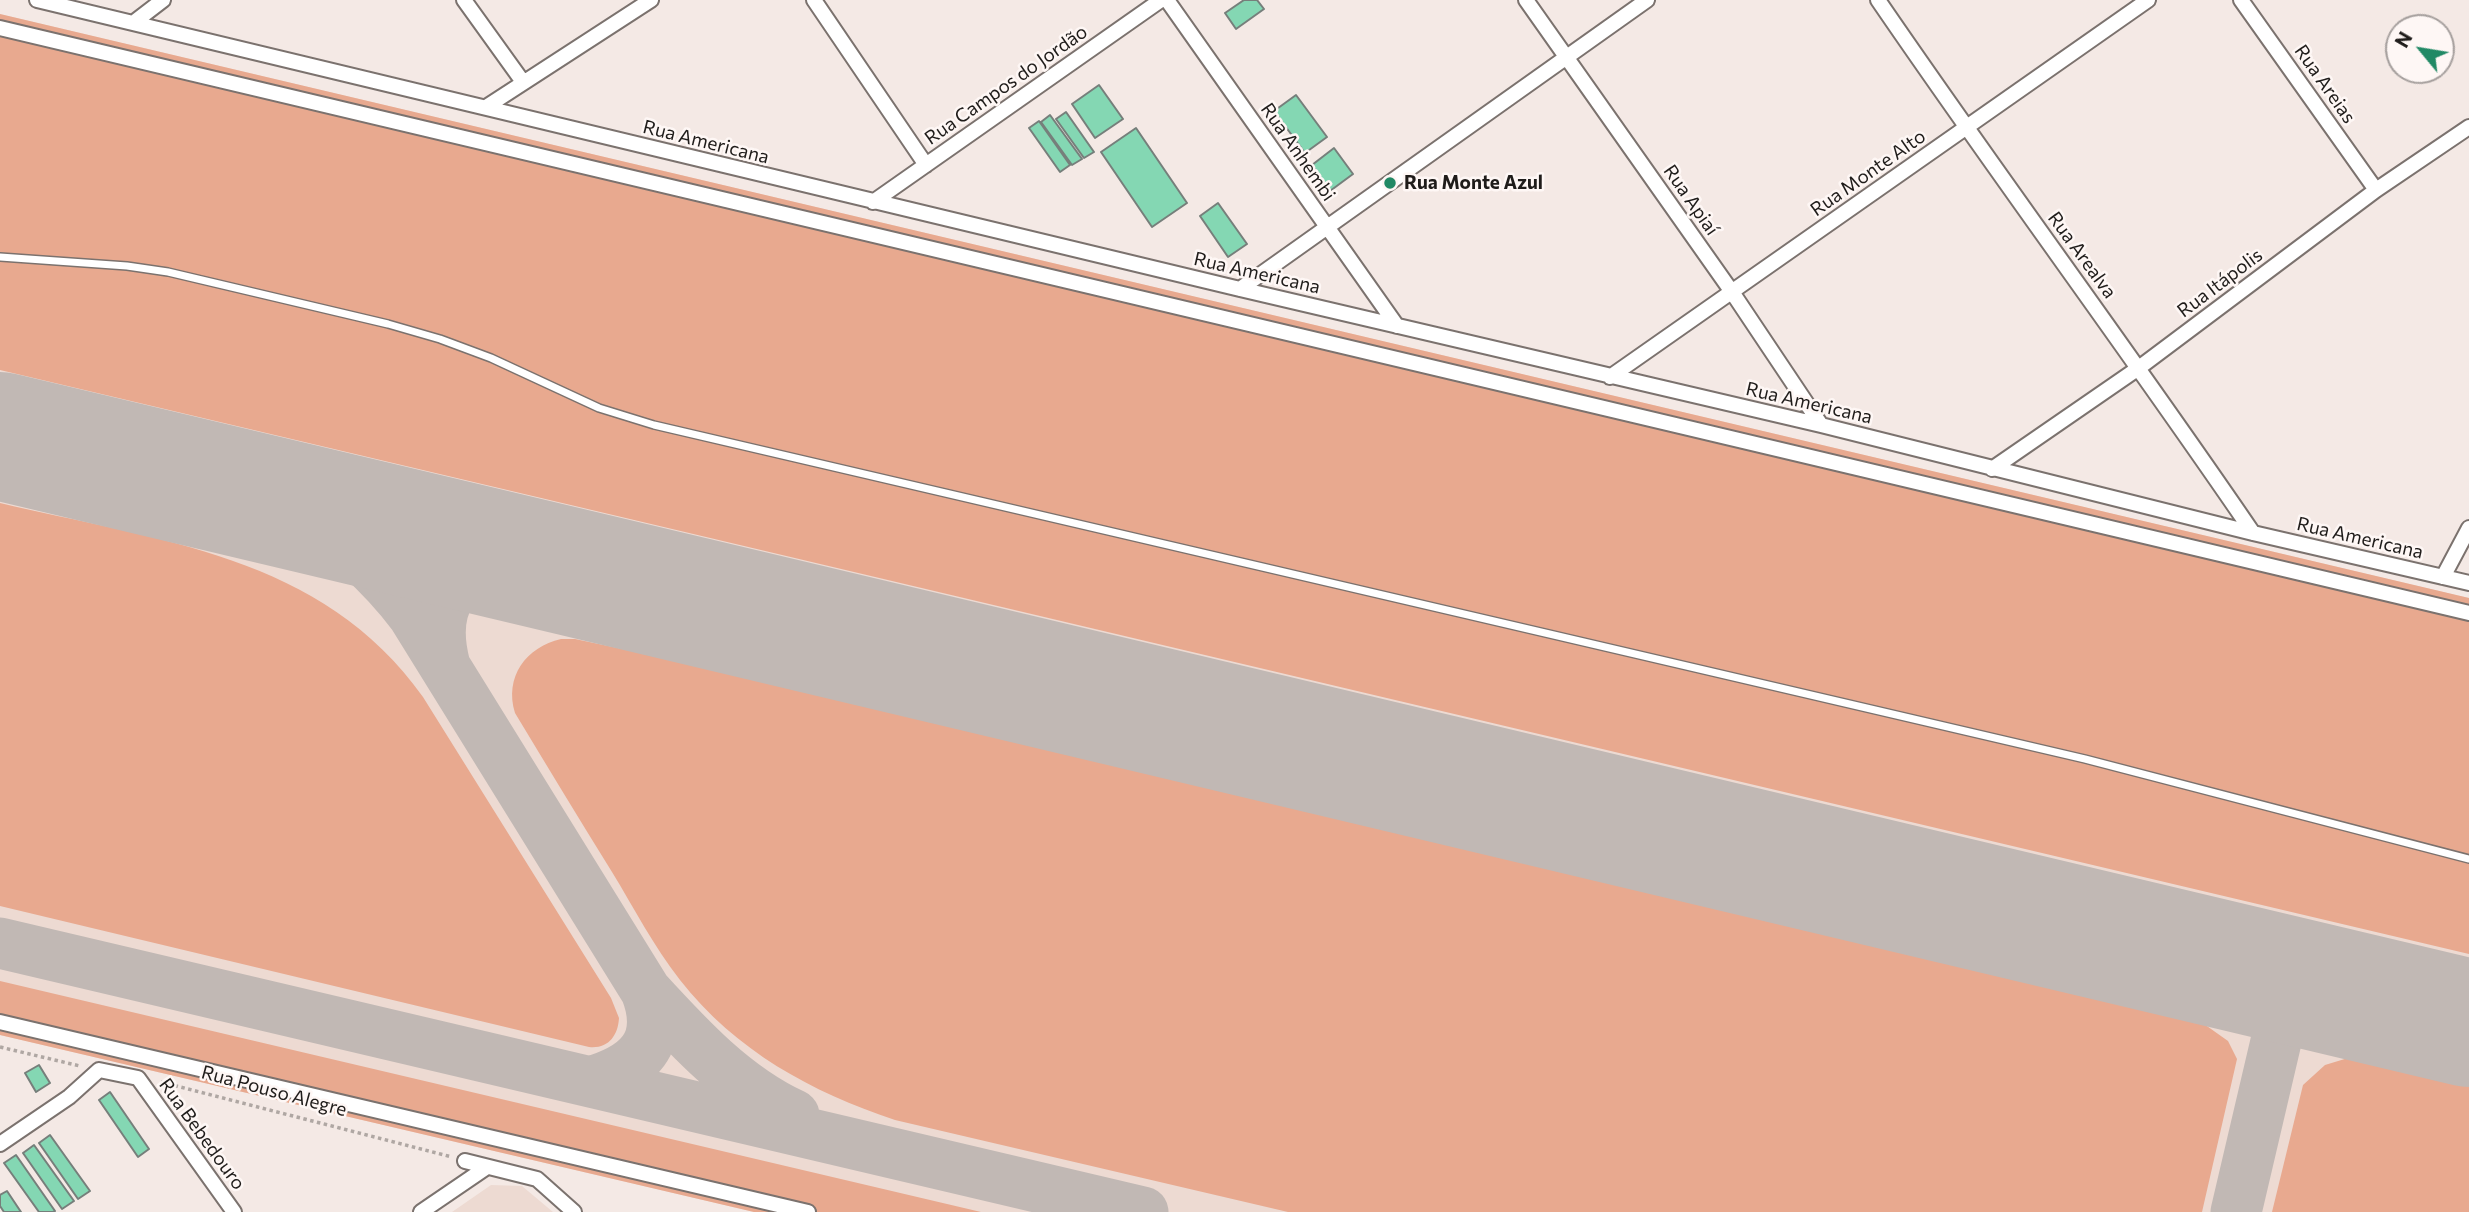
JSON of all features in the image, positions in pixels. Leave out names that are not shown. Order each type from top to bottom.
[{"type":"street","name":"Rua Americana","points":[[37,0],[873,202],[1821,425],[2253,533],[2469,583]]},
{"type":"street","points":[[97,0],[108,17]]},
{"type":"street","points":[[133,23],[163,0]]},
{"type":"street","points":[[464,0],[523,82]]},
{"type":"street","points":[[486,107],[651,0]]},
{"type":"street","points":[[814,0],[926,165]]},
{"type":"street","name":"Rua Campos do Jordão","points":[[873,202],[1161,0]]},
{"type":"street","name":"Rua Anhembi","points":[[1167,0],[1397,326]]},
{"type":"street","name":"Rua Apiaí","points":[[1526,0],[1732,292],[1821,425]]},
{"type":"street","points":[[1240,289],[1647,0]]},
{"type":"street","name":"Rua Arealva","points":[[1878,0],[1965,128],[2140,367],[2253,533]]},
{"type":"street","name":"Rua Monte Alto","points":[[1610,377],[2148,0]]},
{"type":"street","name":"Rua Areias","points":[[2241,0],[2376,190]]},
{"type":"street","points":[[0,28],[2469,613]]},
{"type":"street","name":"Rua Itápolis","points":[[1992,468],[2140,367],[2376,190],[2469,127]]},
{"type":"street","points":[[2443,577],[2469,528]]},
{"type":"street","points":[[0,1022],[808,1212]]},
{"type":"street","points":[[0,1144],[69,1097],[99,1070],[138,1078]]},
{"type":"street","name":"Rua Bebedouro","points":[[138,1078],[234,1212]]},
{"type":"street","points":[[465,1161],[537,1179],[574,1212]]},
{"type":"street","points":[[421,1212],[487,1167]]},
{"type":"lane","points":[[0,257],[127,266],[168,272],[388,324],[491,358],[599,408],[654,425],[2084,759],[2469,859]]},
{"type":"path","points":[[0,1047],[99,1070]]},
{"type":"path","name":"Rua Pouso Alegre","points":[[138,1078],[465,1161]]},
{"type":"shaded area","points":[[0,14],[2469,598],[2469,1212],[754,1212],[0,1035]]},
{"type":"shaded area","points":[[0,14],[2469,598],[2469,954],[0,370]]},
{"type":"shaded area","points":[[0,503],[176,543],[232,561],[286,583],[337,612],[383,649],[423,697],[611,998],[619,1018],[617,1030],[611,1040],[602,1046],[589,1047],[0,906]]},
{"type":"shaded area","points":[[561,639],[575,639],[708,667],[2204,1024],[2228,1041],[2237,1059],[2202,1212],[1288,1212],[895,1120],[834,1096],[777,1066],[725,1028],[680,980],[653,941],[515,713],[513,687],[521,666],[528,656],[538,649]]},
{"type":"shaded area","points":[[0,981],[981,1212],[754,1212],[0,1035]]},
{"type":"shaded area","points":[[2348,1058],[2469,1086],[2469,1212],[2272,1212],[2303,1085],[2325,1065]]},
{"type":"shaded area","points":[[491,1185],[522,1186],[553,1212],[452,1212]]},
{"type":"building","points":[[1244,0],[1257,0],[1264,9],[1236,29],[1225,13]]},
{"type":"building","points":[[1099,85],[1123,119],[1095,138],[1072,104]]},
{"type":"building","points":[[1296,95],[1327,137],[1305,153],[1274,111]]},
{"type":"building","points":[[1066,112],[1094,152],[1084,158],[1056,119]]},
{"type":"building","points":[[1050,115],[1082,159],[1072,165],[1041,122]]},
{"type":"building","points":[[1039,121],[1070,165],[1060,172],[1029,128]]},
{"type":"building","points":[[1136,128],[1187,203],[1152,227],[1101,152]]},
{"type":"building","points":[[1334,148],[1353,174],[1330,191],[1312,165]]},
{"type":"building","points":[[1218,203],[1247,244],[1228,257],[1200,216]]},
{"type":"building","points":[[39,1065],[50,1083],[36,1092],[25,1073]]},
{"type":"building","points":[[110,1092],[149,1149],[138,1157],[99,1100]]},
{"type":"building","points":[[50,1135],[90,1191],[78,1199],[39,1143]]},
{"type":"building","points":[[34,1145],[74,1201],[62,1209],[23,1153]]},
{"type":"building","points":[[16,1155],[55,1211],[39,1212],[4,1163]]},
{"type":"building","points":[[7,1191],[21,1212],[4,1212],[0,1206],[0,1195]]},
{"type":"taxiway","points":[[295,505],[358,556],[413,615],[646,991],[696,1044],[733,1076],[772,1104],[794,1115]]},
{"type":"taxiway","points":[[445,666],[441,625],[444,607],[451,593],[477,571],[494,563],[516,558]]},
{"type":"taxiway","points":[[0,943],[1143,1212]]},
{"type":"taxiway","points":[[2236,1212],[2278,1033],[2270,996],[2260,983],[2242,970]]},
{"type":"taxiway","points":[[590,1082],[622,1069],[644,1051],[650,1039],[652,1025],[646,991]]},
{"type":"taxiway","points":[[2278,1033],[2300,1006],[2332,991]]},
{"type":"runway","points":[[0,436],[2469,1023]]},
{"type":"place","name":"Rua Monte Azul","points":[[1390,183]]}]
